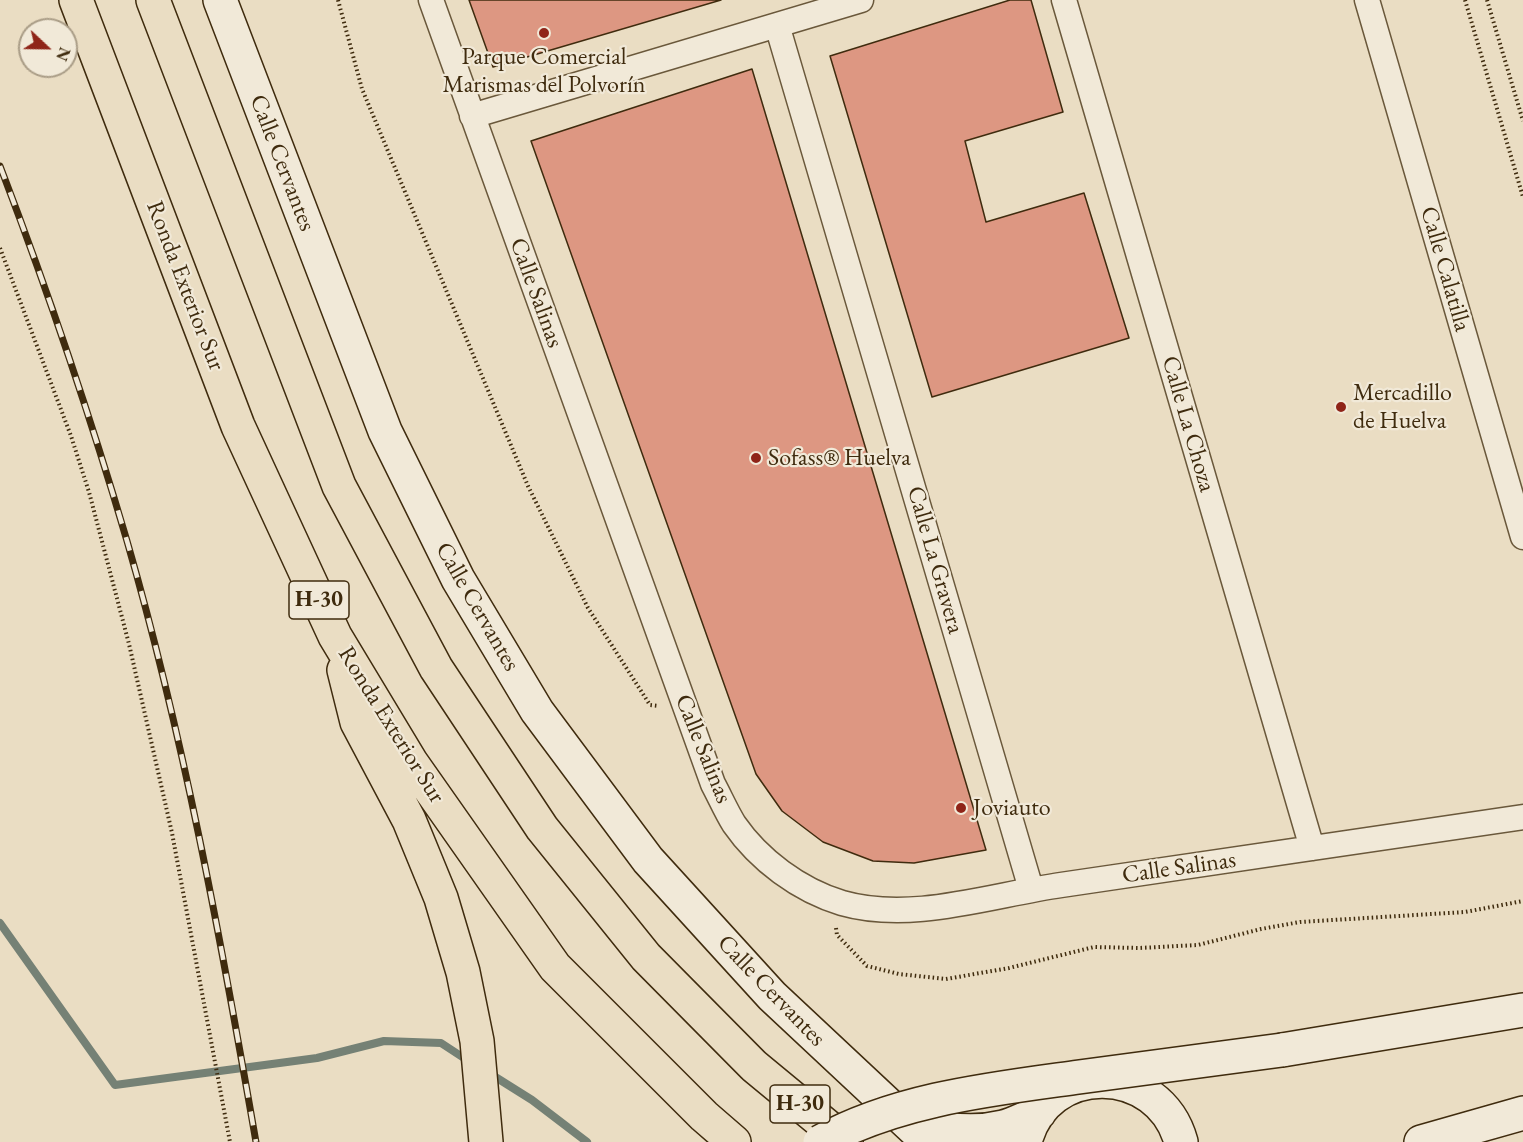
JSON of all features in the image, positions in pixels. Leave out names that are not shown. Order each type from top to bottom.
[{"type":"highway","name":"Ronda Exterior Sur","points":[[76,0],[238,426],[335,636],[411,762],[555,967],[704,1116],[734,1142]]},
{"type":"highway","name":"H-30","points":[[153,0],[339,486],[436,668],[550,837],[646,957],[754,1066],[846,1142]]},
{"type":"highway","points":[[335,636],[357,722],[409,819],[441,898],[463,972],[477,1041],[486,1142]]},
{"type":"street","name":"Calle Cervantes","points":[[220,0],[385,431],[458,579],[537,711],[648,860],[772,996],[928,1142]]},
{"type":"street","name":"Calle Salinas","points":[[431,0],[713,783],[734,824],[763,858],[772,865],[800,885],[841,903],[886,910],[931,908],[1031,889],[1523,818]]},
{"type":"street","points":[[472,116],[861,0]]},
{"type":"street","name":"Calle La Choza","points":[[1064,0],[1312,848]]},
{"type":"street","name":"Calle Calatilla","points":[[1367,0],[1523,537]]},
{"type":"street","name":"Calle La Gravera","points":[[777,25],[1031,889]]},
{"type":"street","points":[[820,1142],[880,1116],[947,1097],[1282,1050],[1523,1010]]},
{"type":"street","points":[[1025,1142],[1028,1131],[1039,1113],[1053,1098],[1072,1087],[1092,1081],[1113,1081],[1133,1086],[1151,1096],[1167,1111],[1178,1128],[1181,1142]]},
{"type":"street","name":"Calle Cervantes","points":[[896,1113],[930,1127],[967,1132],[1004,1127],[1039,1113]]},
{"type":"street","points":[[1421,1142],[1523,1113]]},
{"type":"path","points":[[338,0],[362,89],[528,486],[588,608],[650,705],[666,707]]},
{"type":"path","points":[[1465,0],[1523,197]]},
{"type":"path","points":[[1487,0],[1523,121]]},
{"type":"path","points":[[0,249],[78,459],[126,633],[172,833],[230,1142]]},
{"type":"path","points":[[835,924],[837,935],[867,966],[899,974],[946,979],[1009,968],[1094,947],[1139,948],[1198,945],[1300,922],[1465,912],[1523,901]]},
{"type":"building","name":"Parque Comercial Marismas del Polvorín","points":[[469,0],[721,0],[493,67]]},
{"type":"building","points":[[1010,0],[1031,0],[1063,112],[965,141],[986,222],[1084,193],[1129,338],[932,397],[830,56]]},
{"type":"building","name":"Sofass® Huelva","points":[[752,69],[986,850],[914,863],[873,861],[823,842],[782,811],[756,774],[531,141]]},
{"type":"waterway","points":[[0,923],[115,1085],[317,1058],[384,1041],[441,1043],[470,1062]]},
{"type":"waterway","points":[[489,1073],[532,1100],[587,1142]]},
{"type":"railway","points":[[0,166],[83,399],[127,541],[147,615],[200,840],[256,1142]]},
{"type":"place","name":"Parque Comercial Marismas del Polvorín","points":[[544,33]]},
{"type":"place","name":"Mercadillo de Huelva","points":[[1341,407]]},
{"type":"place","name":"Sofass® Huelva","points":[[756,458]]},
{"type":"place","name":"Joviauto","points":[[961,808]]}]
